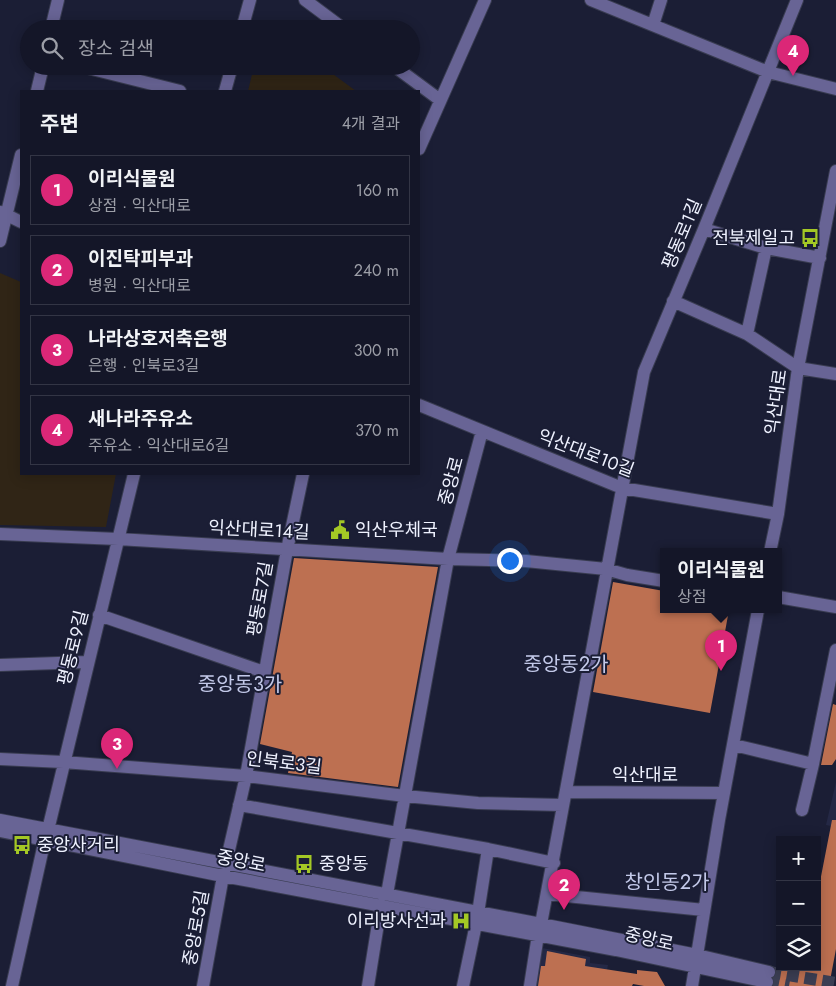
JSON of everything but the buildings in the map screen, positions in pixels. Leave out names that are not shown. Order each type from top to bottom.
[{"type":"street","points":[[53,20],[58,0]]},
{"type":"street","points":[[244,20],[250,0]]},
{"type":"street","points":[[305,0],[332,20]]},
{"type":"street","points":[[420,146],[485,0]]},
{"type":"street","points":[[591,0],[768,72],[836,88]]},
{"type":"street","points":[[653,25],[661,0]]},
{"type":"street","name":"평동로1길","points":[[622,488],[644,372],[797,0]]},
{"type":"street","points":[[37,90],[41,75]]},
{"type":"street","points":[[116,75],[176,90]]},
{"type":"street","points":[[225,90],[229,75]]},
{"type":"street","points":[[406,75],[440,100]]},
{"type":"street","points":[[0,240],[3,213],[20,158]]},
{"type":"street","name":"익산대로","points":[[771,548],[778,514],[798,368],[836,171]]},
{"type":"street","points":[[3,213],[20,222]]},
{"type":"street","points":[[704,229],[766,248],[820,258]]},
{"type":"street","points":[[748,334],[766,248]]},
{"type":"street","points":[[673,300],[748,334],[798,368],[836,374]]},
{"type":"street","name":"익산대로10길","points":[[420,405],[622,488],[778,514]]},
{"type":"street","name":"중앙로","points":[[384,899],[398,834],[448,559],[482,431]]},
{"type":"street","name":"평동로9길","points":[[12,986],[87,662],[134,475]]},
{"type":"street","name":"평동로7길","points":[[225,870],[246,776],[302,475]]},
{"type":"street","points":[[530,986],[622,488]]},
{"type":"street","name":"익산대로14길","points":[[0,534],[118,539],[448,559],[526,560],[606,569],[627,576],[660,580]]},
{"type":"street","points":[[782,598],[836,606]]},
{"type":"street","points":[[692,986],[724,793],[757,613]]},
{"type":"street","points":[[99,615],[264,672]]},
{"type":"street","points":[[802,810],[836,650]]},
{"type":"street","points":[[0,665],[87,662]]},
{"type":"street","points":[[734,745],[813,764]]},
{"type":"street","name":"인북로3길","points":[[0,759],[246,776],[478,803],[562,805]]},
{"type":"street","name":"익산대로","points":[[566,792],[724,793]]},
{"type":"street","points":[[239,805],[554,862]]},
{"type":"street","name":"중앙로","points":[[0,820],[47,835]]},
{"type":"street","name":"중앙로","points":[[0,831],[47,835],[384,899],[540,929],[616,950],[696,962],[768,977]]},
{"type":"street","points":[[463,986],[477,918],[488,849]]},
{"type":"street","name":"중앙로5길","points":[[204,986],[225,870]]},
{"type":"street","points":[[547,894],[704,910]]},
{"type":"street","points":[[368,986],[384,899]]},
{"type":"shaded area","points":[[252,75],[334,75],[355,90],[248,90]]},
{"type":"shaded area","points":[[0,273],[20,282],[20,475],[116,475],[106,527],[0,525]]},
{"type":"shaded area","points":[[836,782],[836,827],[826,825]]},
{"type":"shaded area","points":[[542,948],[590,957],[590,963],[608,965],[604,986],[536,986]]},
{"type":"tunnel","points":[[769,972],[836,983]]},
{"type":"tunnel","points":[[767,982],[789,986]]},
{"type":"place","name":"새나라주유소","points":[[793,76]]},
{"type":"place","name":"전북제일고","points":[[810,238]]},
{"type":"place","name":"익산우체국","points":[[340,530]]},
{"type":"place","name":"이리식물원","points":[[721,671]]},
{"type":"place","name":"나라상호저축은행","points":[[117,769]]},
{"type":"place","name":"중앙사거리","points":[[22,845]]},
{"type":"place","name":"중앙동","points":[[304,864]]},
{"type":"place","name":"이진탁피부과","points":[[564,910]]},
{"type":"place","name":"이리방사선과","points":[[461,921]]},
{"type":"district","name":"중앙동2가","points":[[566,664]]},
{"type":"district","name":"중앙동3가","points":[[240,684]]},
{"type":"district","name":"창인동2가","points":[[667,882]]}]
